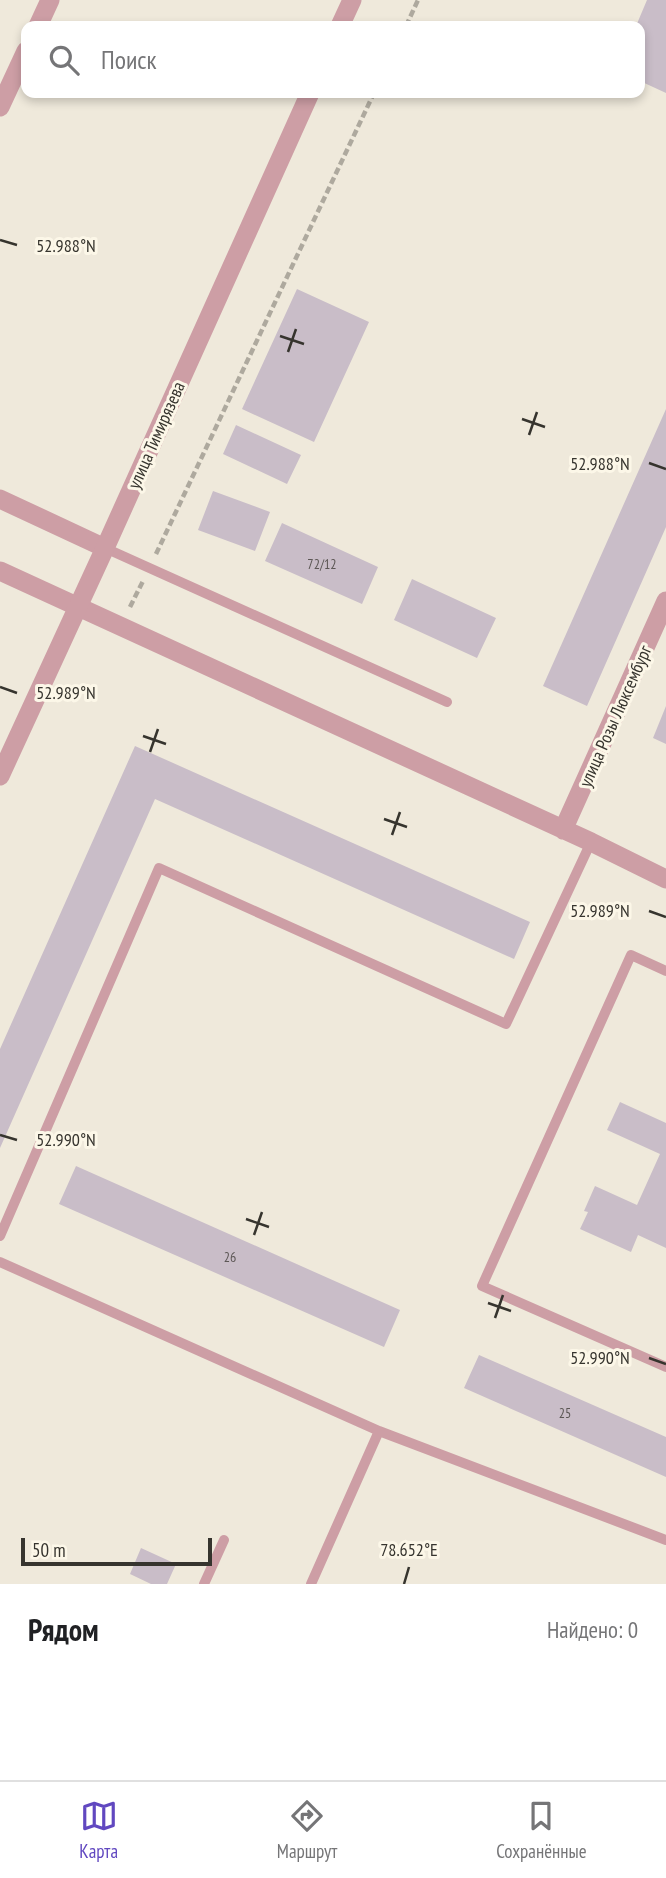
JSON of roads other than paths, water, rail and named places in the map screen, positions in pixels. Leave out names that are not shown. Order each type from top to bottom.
[{"type":"street","points":[[40,21],[50,0]]},
{"type":"street","points":[[342,21],[352,0]]},
{"type":"street","points":[[0,107],[21,62]]},
{"type":"street","name":"улица Тимирязева","points":[[0,776],[308,98]]},
{"type":"street","points":[[0,499],[105,548]]},
{"type":"street","points":[[0,571],[591,842],[666,879]]},
{"type":"street","name":"улица Розы Люксембург","points":[[563,830],[666,601]]},
{"type":"lane","points":[[105,548],[447,702]]},
{"type":"lane","points":[[0,1236],[159,868],[506,1024],[591,842]]},
{"type":"lane","points":[[666,971],[631,956],[482,1286],[666,1367]]},
{"type":"lane","points":[[0,1262],[379,1431],[666,1541]]},
{"type":"lane","points":[[311,1584],[379,1431]]},
{"type":"lane","points":[[204,1584],[223,1540]]}]
